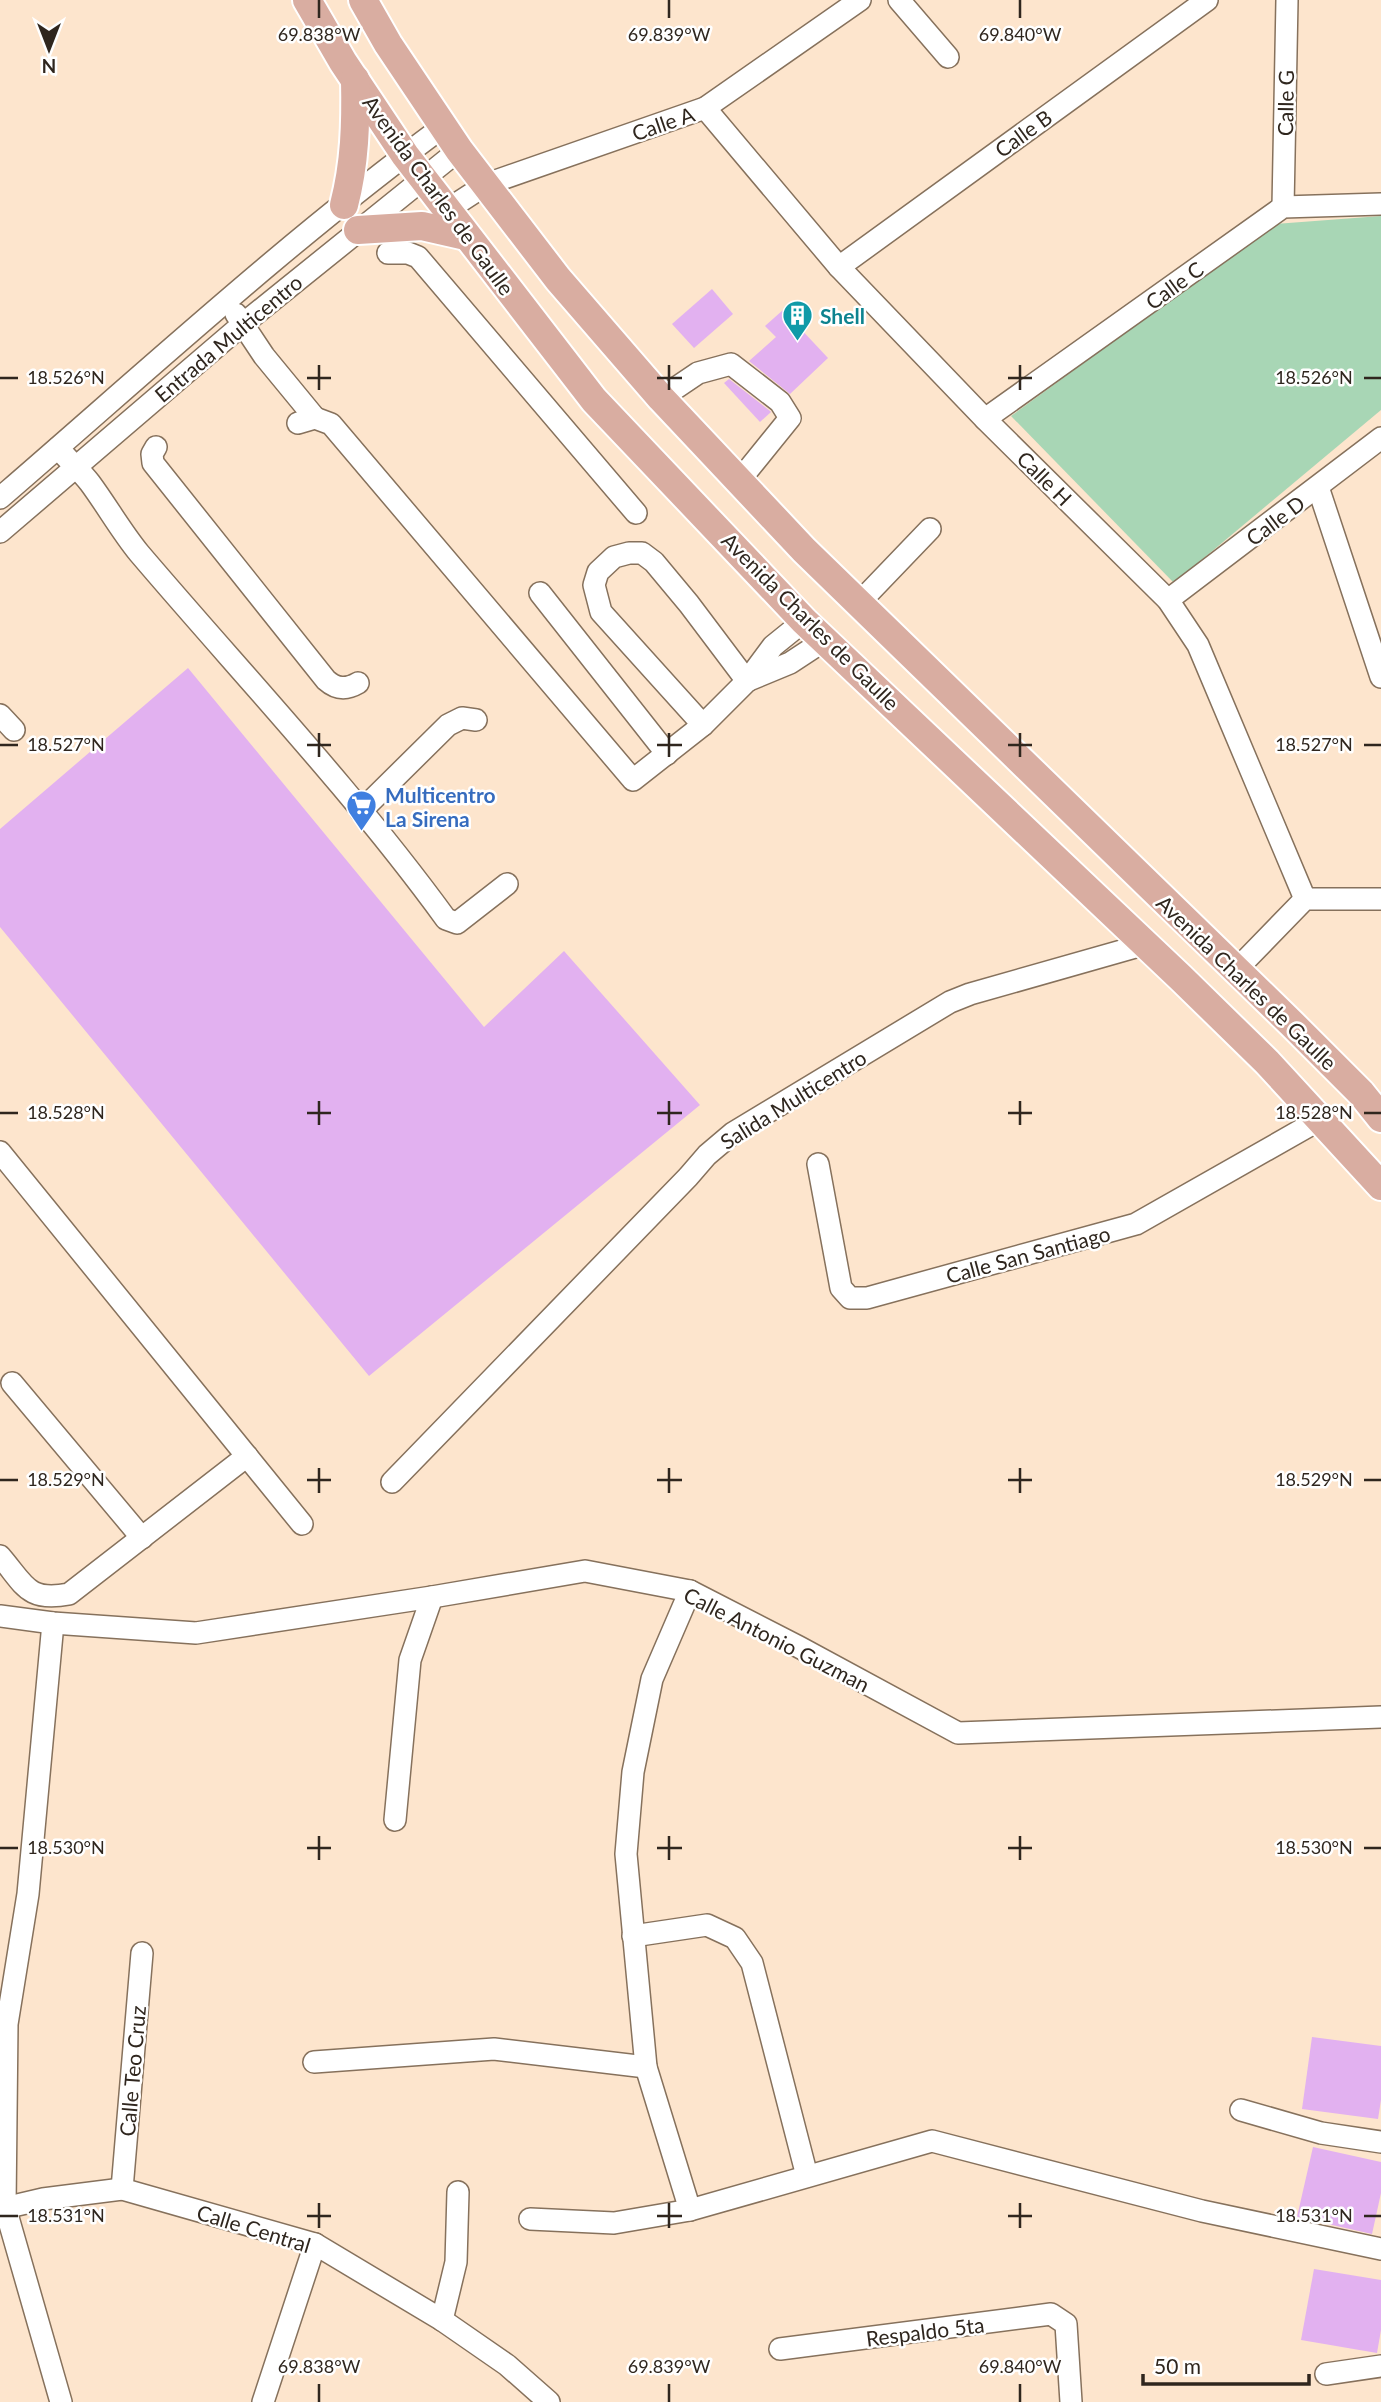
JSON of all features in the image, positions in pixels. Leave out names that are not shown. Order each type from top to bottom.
[{"type":"main road","name":"Avenida Charles de Gaulle","points":[[307,0],[405,155],[594,400],[804,621],[1267,1062],[1381,1186]]},
{"type":"main road","name":"Avenida Charles de Gaulle","points":[[363,0],[388,44],[459,150],[558,279],[661,398],[804,550],[1361,1093],[1381,1118]]},
{"type":"main road","points":[[344,205],[352,174],[356,134],[355,79]]},
{"type":"main road","points":[[358,230],[422,226],[466,236]]},
{"type":"main road","points":[[1108,908],[1122,904],[1135,908],[1166,935],[1176,931],[1178,922],[1174,911]]},
{"type":"main road","points":[[1181,978],[1177,954],[1189,948],[1236,970]]},
{"type":"street","name":"Calle A","points":[[447,210],[487,184],[705,108],[860,0]]},
{"type":"street","points":[[899,0],[947,57]]},
{"type":"street","name":"Calle B","points":[[839,267],[1207,0]]},
{"type":"street","name":"Calle G","points":[[1283,207],[1287,0]]},
{"type":"street","name":"Calle H","points":[[705,108],[839,267],[985,419],[1168,600],[1198,645],[1305,899]]},
{"type":"street","name":"Entrada Multicentro","points":[[0,498],[227,301],[405,155],[444,127]]},
{"type":"street","name":"Entrada Multicentro","points":[[0,532],[243,324],[459,150]]},
{"type":"street","points":[[1283,207],[1381,204]]},
{"type":"street","name":"Calle C","points":[[985,419],[1283,207]]},
{"type":"street","points":[[387,253],[408,253],[418,257],[636,513]]},
{"type":"street","points":[[227,301],[307,420],[331,424],[633,780],[703,724],[747,681],[773,646],[804,621]]},
{"type":"street","points":[[661,398],[698,373],[731,364],[780,402],[790,418],[739,481]]},
{"type":"street","name":"Calle D","points":[[1168,600],[1381,438]]},
{"type":"street","points":[[156,447],[152,454],[153,463],[326,680],[338,688],[352,687],[358,683]]},
{"type":"street","points":[[58,448],[89,482],[105,509],[137,550],[361,811],[446,919],[457,923],[507,884]]},
{"type":"street","points":[[1318,488],[1381,677]]},
{"type":"street","points":[[859,603],[930,529]]},
{"type":"street","points":[[703,724],[601,612],[594,585],[598,572],[614,557],[629,552],[642,553],[654,562],[690,604],[747,681]]},
{"type":"street","points":[[540,593],[667,754]]},
{"type":"street","points":[[747,681],[790,663],[825,640]]},
{"type":"street","points":[[361,811],[448,725],[462,718],[476,720]]},
{"type":"street","points":[[1236,970],[1305,899],[1381,899]]},
{"type":"street","name":"Salida Multicentro","points":[[392,1482],[707,1155],[733,1133],[950,1002],[1146,944]]},
{"type":"street","name":"Calle San Santiago","points":[[818,1164],[841,1288],[850,1298],[867,1298],[1136,1224],[1318,1120]]},
{"type":"street","points":[[0,1152],[302,1524]]},
{"type":"street","points":[[12,1383],[142,1538]]},
{"type":"street","points":[[0,1556],[31,1593],[48,1598],[69,1594],[247,1457]]},
{"type":"street","name":"Calle Antonio Guzman","points":[[0,1616],[53,1623],[196,1633],[585,1571],[691,1591],[958,1733],[1381,1717]]},
{"type":"street","points":[[690,2210],[646,2067],[626,1854],[633,1772],[652,1679],[691,1591]]},
{"type":"street","points":[[395,1820],[410,1660],[432,1597]]},
{"type":"street","points":[[53,1623],[28,1894],[4,2025],[3,2208],[61,2402]]},
{"type":"street","points":[[633,1936],[707,1925],[735,1938],[752,1963],[807,2176]]},
{"type":"street","name":"Calle Teo Cruz","points":[[122,2189],[142,1953]]},
{"type":"street","points":[[314,2062],[494,2049],[646,2067]]},
{"type":"street","points":[[1241,2110],[1321,2133],[1381,2142]]},
{"type":"street","points":[[530,2218],[614,2223],[690,2210],[932,2141],[1202,2211],[1381,2249]]},
{"type":"street","name":"Calle Central","points":[[3,2208],[43,2199],[122,2189],[315,2244],[442,2320],[507,2365],[550,2402]]},
{"type":"street","points":[[442,2320],[456,2262],[458,2192]]},
{"type":"street","points":[[263,2402],[315,2244]]},
{"type":"street","name":"Respaldo 5ta","points":[[780,2349],[1051,2314],[1066,2324],[1071,2402]]},
{"type":"street","points":[[1326,2374],[1381,2367]]},
{"type":"green space","points":[[1381,216],[1381,410],[1174,583],[1011,416],[1275,224]]},
{"type":"building","points":[[712,289],[733,314],[694,348],[672,324]]},
{"type":"building","points":[[783,310],[828,358],[790,394],[749,361],[776,337],[765,326]]},
{"type":"building","points":[[729,379],[771,412],[760,422],[724,383]]},
{"type":"building","points":[[188,668],[484,1027],[564,951],[700,1105],[369,1376],[0,927],[0,829]]},
{"type":"building","points":[[1312,2037],[1381,2046],[1381,2100],[1378,2119],[1302,2109]]},
{"type":"building","points":[[1313,2147],[1381,2162],[1381,2193],[1372,2234],[1297,2217]]},
{"type":"building","points":[[1314,2269],[1381,2280],[1381,2330],[1377,2353],[1301,2340]]},
{"type":"place","name":"Shell","points":[[797,342]]},
{"type":"place","name":"Multicentro La Sirena","points":[[362,833]]}]
